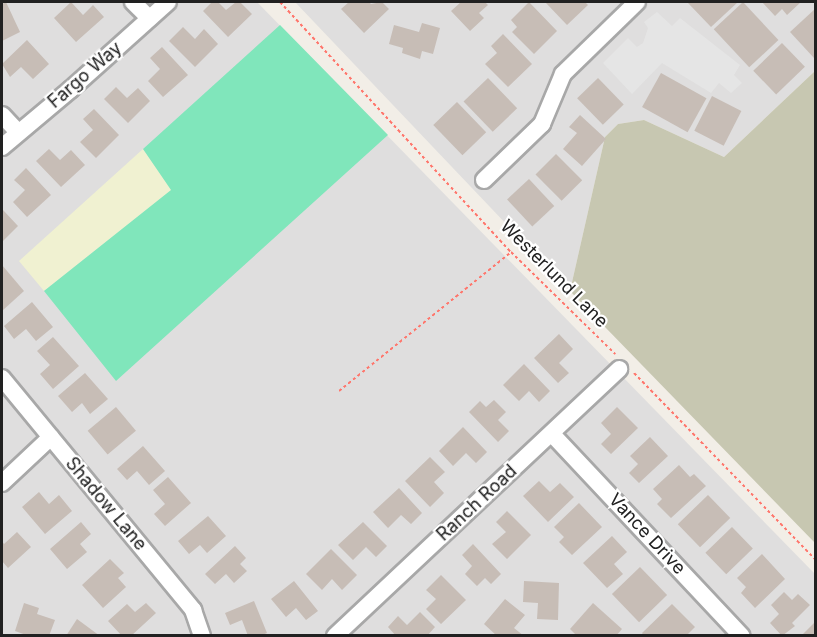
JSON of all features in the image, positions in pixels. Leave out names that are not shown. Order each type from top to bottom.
[{"type":"street","points":[[134,2],[149,18]]},
{"type":"street","name":"Fargo Way","points":[[2,147],[168,2]]},
{"type":"street","points":[[484,180],[542,124],[563,74],[637,2]]},
{"type":"street","points":[[2,115],[18,132]]},
{"type":"street","name":"Ranch Road","points":[[335,636],[623,366]]},
{"type":"street","name":"Shadow Lane","points":[[2,378],[194,610],[202,636]]},
{"type":"street","name":"Vance Drive","points":[[552,434],[742,636]]},
{"type":"street","points":[[2,483],[51,437]]},
{"type":"path","name":"Westerlund Lane","points":[[280,2],[511,252],[816,560]]},
{"type":"path","points":[[339,391],[511,252]]},
{"type":"shaded area","points":[[2,2],[257,2],[815,574],[815,635],[2,635]]},
{"type":"shaded area","points":[[295,2],[815,2],[815,71],[724,157],[644,120],[618,124],[605,137],[570,291]]},
{"type":"shaded area","points":[[657,12],[672,26],[680,18],[740,65],[734,75],[742,83],[731,93],[719,83],[711,93],[662,63],[632,94],[603,63],[628,38],[637,47],[643,43],[648,28],[644,22]]},
{"type":"shaded area","points":[[815,71],[815,543],[570,291],[605,137],[618,124],[644,120],[724,157]]},
{"type":"shaded area","points":[[143,149],[172,190],[44,291],[19,261]]},
{"type":"green space","points":[[280,25],[388,135],[116,381],[44,291],[171,190],[143,149]]},
{"type":"building","points":[[6,2],[20,32],[2,41],[2,4]]},
{"type":"building","points":[[71,2],[83,15],[93,5],[104,17],[76,42],[54,18]]},
{"type":"building","points":[[212,2],[218,2],[226,10],[236,2],[240,2],[252,14],[228,37],[203,11]]},
{"type":"building","points":[[349,2],[369,2],[371,4],[382,2],[389,9],[364,33],[341,9]]},
{"type":"building","points":[[461,2],[485,2],[488,5],[479,13],[484,18],[470,31],[451,11]]},
{"type":"building","points":[[529,2],[557,31],[534,54],[512,32],[517,27],[511,20]]},
{"type":"building","points":[[545,2],[585,2],[588,5],[567,25]]},
{"type":"building","points":[[738,2],[711,27],[688,3]]},
{"type":"building","points":[[743,2],[778,40],[749,67],[714,29]]},
{"type":"building","points":[[762,2],[801,2],[787,15],[782,9],[775,16]]},
{"type":"building","points":[[816,8],[816,57],[814,58],[790,32]]},
{"type":"building","points":[[422,23],[440,28],[433,54],[422,51],[420,59],[402,53],[403,48],[389,44],[394,25],[419,32]]},
{"type":"building","points":[[183,27],[195,39],[204,29],[218,44],[195,67],[169,41]]},
{"type":"building","points":[[503,34],[532,64],[508,87],[485,64],[497,53],[491,46]]},
{"type":"building","points":[[27,40],[49,64],[33,79],[21,67],[10,77],[2,64]]},
{"type":"building","points":[[782,43],[805,67],[776,95],[753,71]]},
{"type":"building","points":[[162,47],[188,75],[163,97],[148,81],[160,69],[150,58]]},
{"type":"building","points":[[661,73],[706,98],[688,132],[642,107]]},
{"type":"building","points":[[488,78],[517,108],[493,132],[464,102]]},
{"type":"building","points":[[598,78],[624,105],[603,125],[577,98]]},
{"type":"building","points":[[116,87],[127,98],[138,88],[150,101],[128,123],[104,99]]},
{"type":"building","points":[[712,96],[741,111],[724,146],[694,131]]},
{"type":"building","points":[[457,102],[486,132],[462,155],[433,125]]},
{"type":"building","points":[[94,109],[119,135],[96,158],[80,142],[93,130],[83,119]]},
{"type":"building","points":[[580,115],[606,139],[582,166],[563,149],[577,133],[569,127]]},
{"type":"building","points":[[49,149],[60,160],[71,150],[85,165],[61,187],[36,161]]},
{"type":"building","points":[[556,154],[582,180],[562,201],[535,175]]},
{"type":"building","points":[[26,168],[51,195],[27,217],[13,202],[25,190],[14,180]]},
{"type":"building","points":[[529,179],[554,206],[532,227],[507,199]]},
{"type":"building","points":[[2,211],[18,226],[2,242]]},
{"type":"building","points":[[2,265],[24,291],[2,311]]},
{"type":"building","points":[[32,302],[53,327],[36,341],[26,329],[14,339],[4,326]]},
{"type":"building","points":[[559,334],[573,349],[559,363],[569,373],[558,383],[534,358]]},
{"type":"building","points":[[53,337],[79,366],[53,389],[40,374],[50,365],[37,351]]},
{"type":"building","points":[[524,364],[550,391],[539,402],[529,391],[519,401],[503,385]]},
{"type":"building","points":[[85,373],[108,399],[90,414],[82,403],[72,412],[58,396]]},
{"type":"building","points":[[494,400],[506,412],[498,420],[509,431],[498,442],[469,412],[480,401],[486,407]]},
{"type":"building","points":[[116,407],[136,431],[108,455],[88,431]]},
{"type":"building","points":[[617,407],[638,428],[611,454],[601,444],[611,434],[601,423]]},
{"type":"building","points":[[463,427],[487,452],[476,463],[466,453],[453,466],[439,451]]},
{"type":"building","points":[[650,437],[668,456],[639,483],[629,473],[638,464],[630,456]]},
{"type":"building","points":[[143,446],[165,471],[149,485],[137,471],[127,480],[117,469]]},
{"type":"building","points":[[430,457],[445,472],[434,482],[444,493],[430,507],[405,481]]},
{"type":"building","points":[[679,465],[690,477],[694,474],[706,486],[671,518],[657,504],[662,499],[653,489]]},
{"type":"building","points":[[168,477],[191,503],[165,526],[154,514],[165,504],[153,490]]},
{"type":"building","points":[[539,481],[550,492],[560,483],[574,497],[548,522],[523,496]]},
{"type":"building","points":[[399,488],[422,513],[411,524],[401,515],[388,528],[373,512]]},
{"type":"building","points":[[39,492],[49,504],[59,495],[72,511],[45,534],[22,507]]},
{"type":"building","points":[[708,495],[730,518],[700,547],[678,524]]},
{"type":"building","points":[[579,503],[602,527],[572,555],[559,542],[564,537],[554,527]]},
{"type":"building","points":[[507,511],[531,535],[507,559],[492,544],[506,532],[496,522]]},
{"type":"building","points":[[208,516],[226,536],[207,553],[200,545],[189,554],[178,541]]},
{"type":"building","points":[[81,522],[91,534],[80,544],[87,552],[67,569],[50,549]]},
{"type":"building","points":[[363,522],[387,546],[376,557],[366,547],[353,560],[338,545]]},
{"type":"building","points":[[732,527],[753,549],[726,574],[705,553]]},
{"type":"building","points":[[17,532],[31,547],[8,568],[2,561],[2,541],[4,544]]},
{"type":"building","points":[[612,536],[627,552],[614,564],[623,574],[607,588],[583,563]]},
{"type":"building","points":[[473,544],[501,574],[491,584],[485,578],[477,586],[465,574],[472,566],[462,555]]},
{"type":"building","points":[[235,546],[246,558],[240,564],[247,571],[234,583],[226,574],[215,584],[205,574]]},
{"type":"building","points":[[331,549],[357,575],[342,590],[332,579],[322,590],[306,574]]},
{"type":"building","points":[[762,554],[785,579],[755,608],[741,593],[746,587],[737,578]]},
{"type":"building","points":[[110,559],[124,573],[118,578],[126,587],[103,608],[82,585]]},
{"type":"building","points":[[640,567],[667,595],[639,622],[612,594]]},
{"type":"building","points":[[441,575],[466,600],[441,624],[426,609],[436,599],[426,590]]},
{"type":"building","points":[[294,581],[318,611],[306,620],[296,608],[286,617],[271,599]]},
{"type":"building","points":[[524,581],[559,583],[558,620],[537,619],[538,603],[523,602]]},
{"type":"building","points":[[784,592],[792,600],[798,594],[810,605],[792,623],[795,626],[782,636],[770,623],[779,614],[771,605]]},
{"type":"building","points":[[505,599],[525,615],[514,628],[524,636],[497,636],[484,624]]},
{"type":"building","points":[[254,601],[267,633],[260,636],[248,636],[242,620],[230,625],[225,613]]},
{"type":"building","points":[[24,603],[39,608],[37,614],[55,620],[49,636],[29,636],[15,631]]},
{"type":"building","points":[[146,603],[156,613],[131,636],[122,636],[108,621],[127,604],[135,612]]},
{"type":"building","points":[[593,603],[622,629],[616,636],[577,636],[570,629]]},
{"type":"building","points":[[672,604],[695,627],[686,636],[644,636],[642,633]]},
{"type":"building","points":[[420,612],[435,627],[427,636],[396,636],[388,627],[398,616],[407,625]]},
{"type":"building","points":[[77,619],[100,636],[66,636]]},
{"type":"building","points":[[816,621],[816,636],[801,636]]}]
